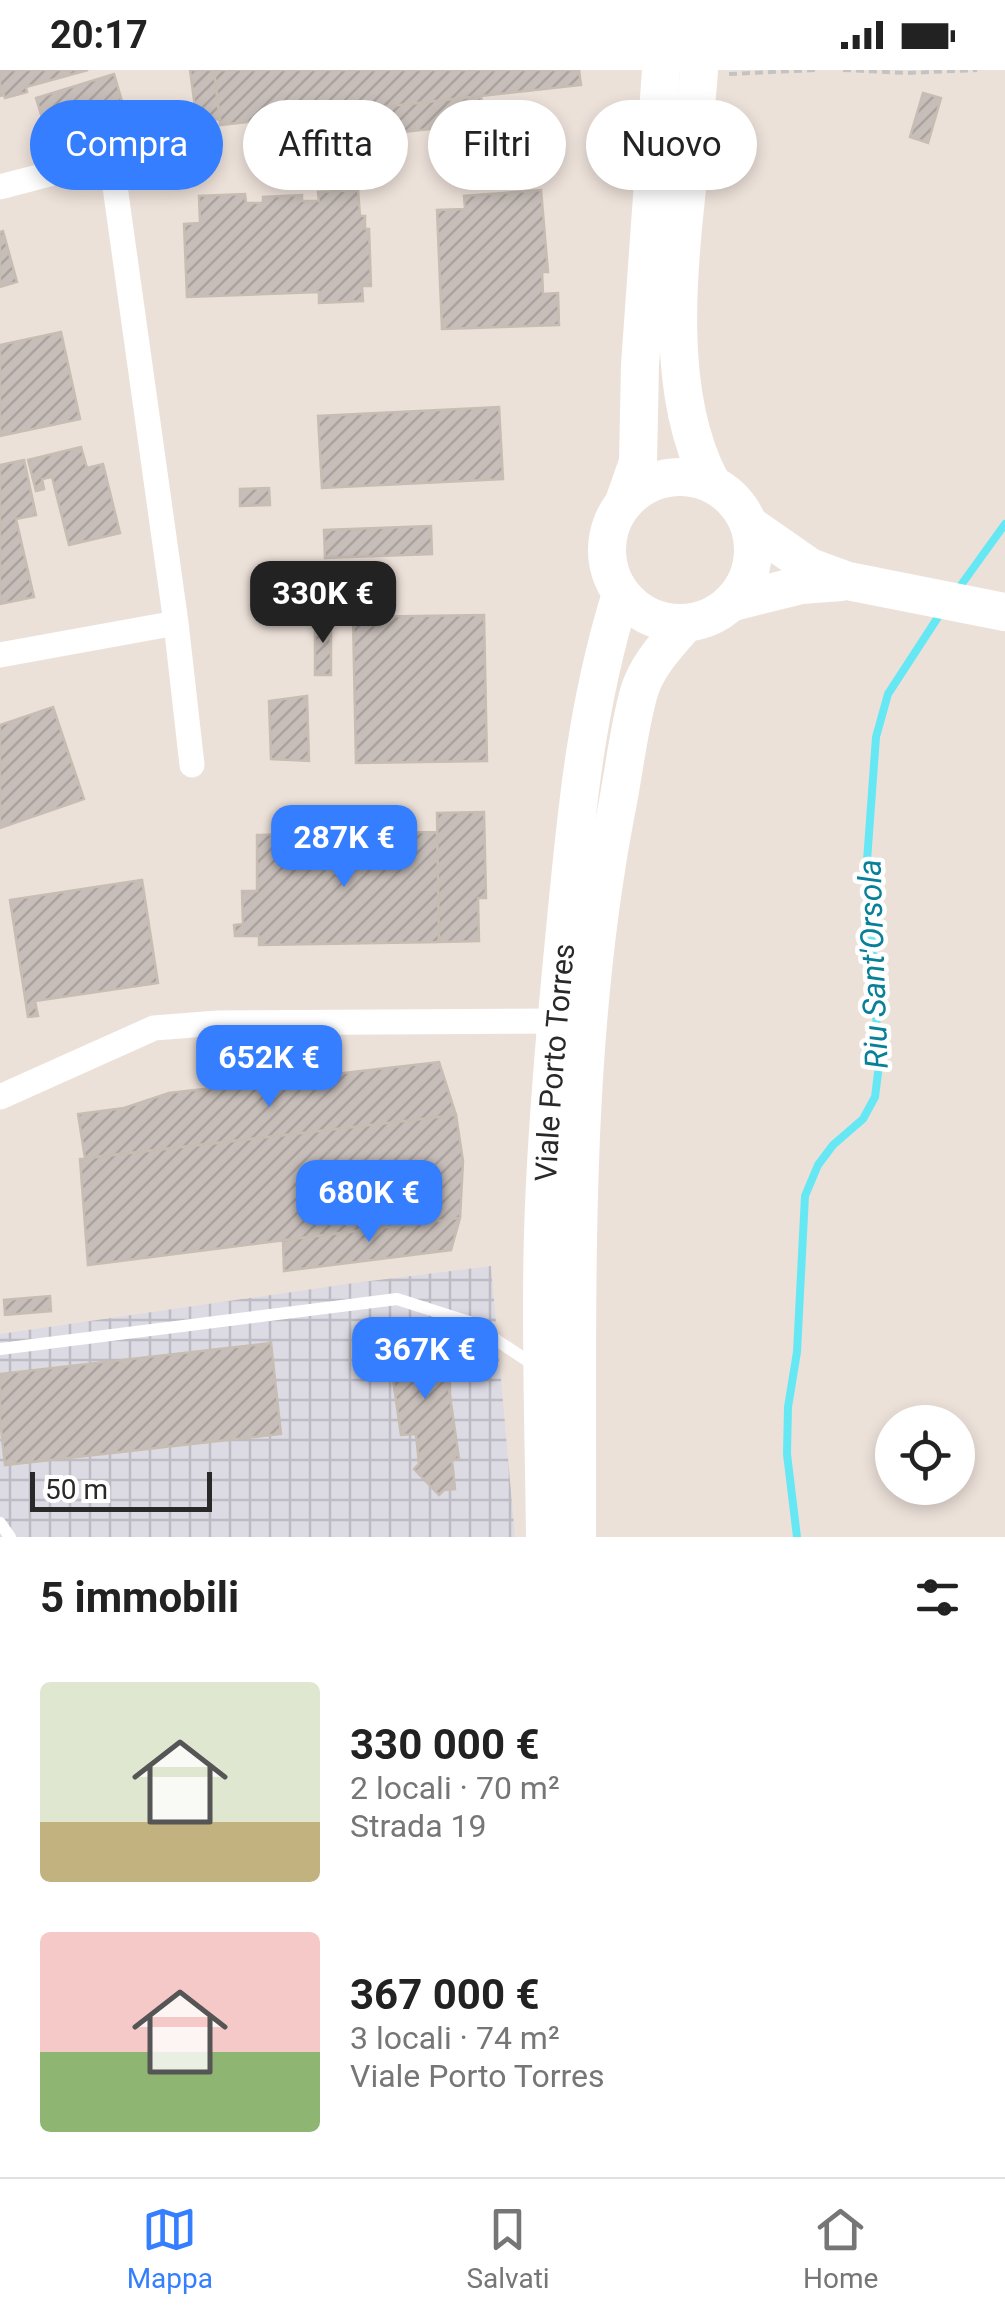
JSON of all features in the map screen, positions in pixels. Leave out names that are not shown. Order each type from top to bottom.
[{"type":"main road","points":[[661,70],[640,366],[638,462],[625,499],[612,520],[606,546],[609,571],[621,594],[638,610],[661,621],[685,624],[711,617],[733,602],[801,584],[848,581]]},
{"type":"main road","points":[[699,73],[677,325],[686,405],[699,459],[712,482],[736,500],[750,526],[752,566],[733,602]]},
{"type":"main road","points":[[625,499],[651,481],[681,475],[712,482]]},
{"type":"main road","points":[[750,526],[810,567],[848,581],[995,609]]},
{"type":"main road","name":"Viale Porto Torres","points":[[545,1537],[543,1232],[556,1021],[587,734],[600,660],[621,594]]},
{"type":"main road","name":"Viale Porto Torres","points":[[577,1537],[578,1167],[586,1021],[599,903],[640,691],[656,658],[685,624]]},
{"type":"street","points":[[0,187],[111,158],[192,765]]},
{"type":"street","points":[[0,655],[176,623]]},
{"type":"street","points":[[0,1097],[154,1028],[218,1023],[556,1021]]},
{"type":"lane","points":[[0,1349],[397,1298],[469,1322],[544,1371]]},
{"type":"lane","points":[[0,1523],[10,1537]]},
{"type":"path","points":[[699,73],[816,70]]},
{"type":"path","points":[[843,70],[977,70]]},
{"type":"shaded area","points":[[491,1266],[515,1537],[0,1537],[0,1334]]},
{"type":"building","points":[[0,70],[88,70],[26,87],[27,92],[5,98],[0,96]]},
{"type":"building","points":[[190,70],[214,70],[218,100],[194,100]]},
{"type":"building","points":[[214,70],[579,70],[581,85],[408,104],[408,100],[243,100],[243,122],[223,125],[223,100],[217,100]]},
{"type":"building","points":[[114,74],[122,100],[37,100]]},
{"type":"building","points":[[923,93],[941,98],[928,143],[910,137]]},
{"type":"building","points":[[481,96],[481,100],[445,100]]},
{"type":"building","points":[[428,102],[428,129],[408,131],[408,104]]},
{"type":"building","points":[[358,190],[360,216],[365,216],[365,229],[369,229],[371,286],[362,286],[363,301],[319,303],[319,292],[187,297],[184,224],[200,223],[199,196],[245,194],[246,203],[263,203],[263,197],[302,195],[302,201],[319,201],[318,192]]},
{"type":"building","points":[[541,190],[548,272],[542,272],[543,294],[558,293],[559,325],[442,329],[437,210],[465,209],[464,196]]},
{"type":"building","points":[[3,231],[17,282],[0,287],[0,232]]},
{"type":"building","points":[[61,332],[80,419],[0,436],[0,345]]},
{"type":"building","points":[[499,407],[503,479],[322,488],[318,416]]},
{"type":"building","points":[[81,447],[87,468],[103,464],[120,533],[69,545],[52,477],[42,479],[44,489],[36,491],[28,460]]},
{"type":"building","points":[[24,460],[36,515],[16,519],[34,597],[0,604],[0,465]]},
{"type":"building","points":[[269,488],[270,505],[240,506],[240,489]]},
{"type":"building","points":[[431,526],[432,554],[325,558],[324,530]]},
{"type":"building","points":[[315,614],[323,614],[323,621],[331,621],[331,675],[315,675]]},
{"type":"building","points":[[484,615],[487,761],[356,763],[353,617]]},
{"type":"building","points":[[307,696],[309,761],[271,759],[269,701]]},
{"type":"building","points":[[53,707],[84,799],[0,828],[0,725]]},
{"type":"building","points":[[484,812],[486,898],[478,898],[479,941],[439,942],[437,813]]},
{"type":"building","points":[[437,832],[439,942],[259,945],[259,936],[235,936],[234,925],[243,924],[242,891],[257,891],[257,835]]},
{"type":"building","points":[[142,880],[158,983],[35,1001],[38,1016],[28,1017],[10,900]]},
{"type":"building","points":[[439,1062],[456,1115],[85,1158],[78,1114],[124,1108],[169,1093]]},
{"type":"building","points":[[456,1115],[463,1161],[460,1218],[88,1265],[80,1159]]},
{"type":"building","points":[[460,1218],[451,1250],[284,1271],[283,1240]]},
{"type":"building","points":[[50,1296],[51,1311],[5,1315],[4,1300]]},
{"type":"building","points":[[440,1326],[459,1459],[452,1460],[455,1489],[439,1495],[414,1469],[419,1464],[416,1434],[401,1435],[386,1331]]},
{"type":"building","points":[[271,1343],[281,1434],[5,1465],[0,1374]]},
{"type":"waterway","name":"Riu Sant'Orsola","points":[[956,592],[1005,524]]},
{"type":"waterway","name":"Riu Sant'Orsola","points":[[797,1537],[787,1454],[788,1407],[797,1352],[805,1196],[818,1165],[833,1145],[863,1119],[875,1097],[879,1065],[867,861],[876,737],[888,694],[942,611]]}]
